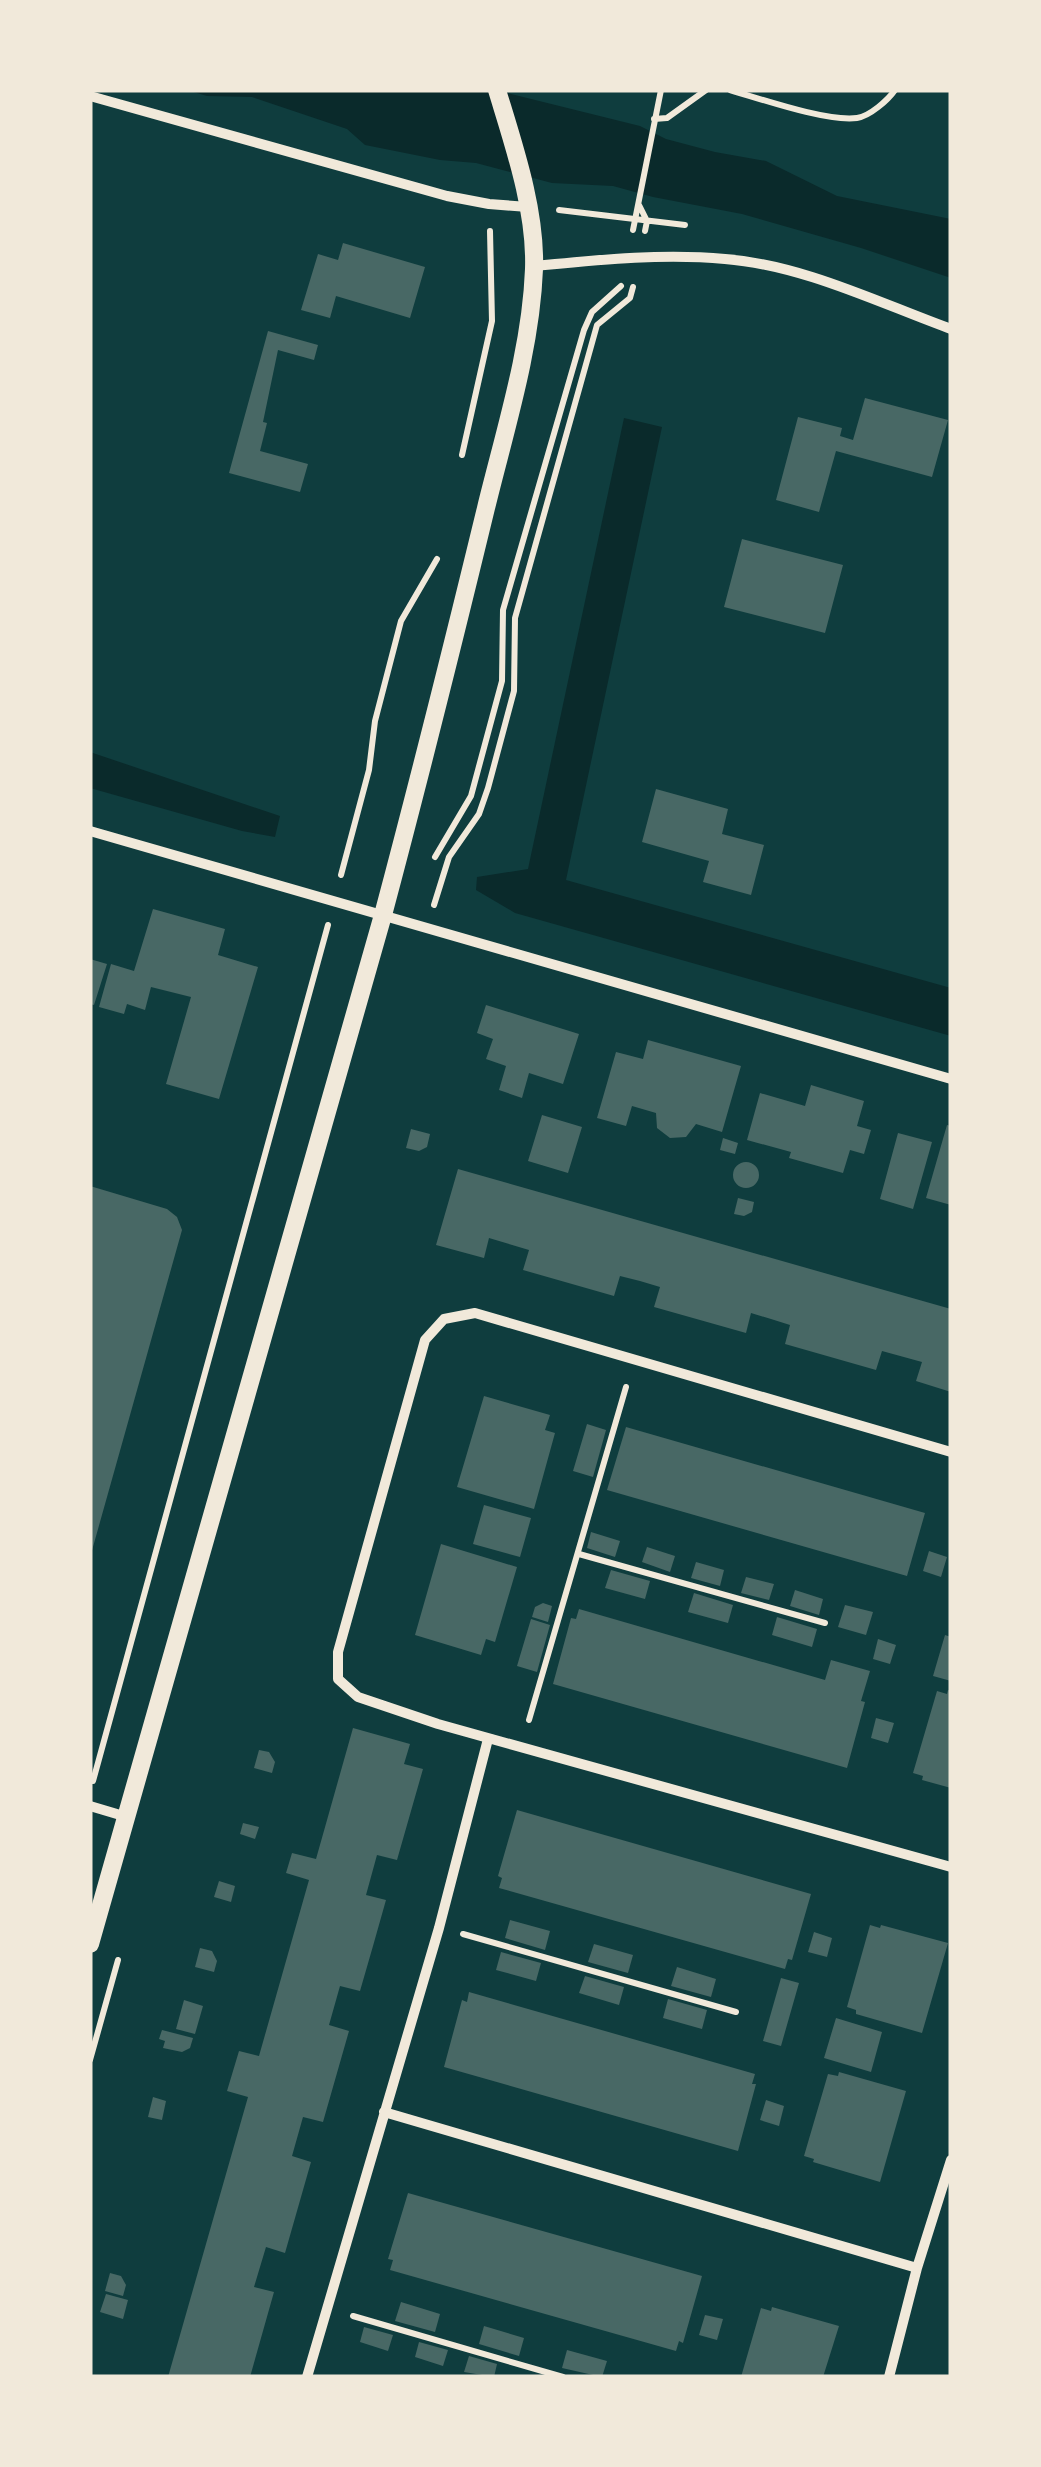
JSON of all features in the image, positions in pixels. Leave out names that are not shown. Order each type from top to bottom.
[{"type":"street","points":[[90,1944],[383,915],[512,403],[529,323],[534,266],[528,206],[497,90]]},
{"type":"street","points":[[90,96],[447,196],[528,206]]},
{"type":"street","points":[[534,266],[625,258],[727,259],[802,275],[951,329]]},
{"type":"street","points":[[90,830],[951,1079]]},
{"type":"street","points":[[951,1452],[475,1314],[444,1319],[425,1340],[338,1652],[338,1679],[358,1697],[488,1739],[951,1866]]},
{"type":"street","points":[[307,2377],[439,1928],[488,1739]]},
{"type":"street","points":[[90,1806],[127,1817]]},
{"type":"street","points":[[384,2112],[917,2268]]},
{"type":"street","points":[[889,2377],[917,2268],[951,2160]]},
{"type":"path","points":[[430,866],[471,796],[502,681],[502,631],[509,591],[584,330],[592,312],[622,286],[661,90]]},
{"type":"path","points":[[654,119],[667,118],[706,90]]},
{"type":"path","points":[[730,90],[820,113],[859,118],[896,90]]},
{"type":"path","points":[[462,458],[492,320],[489,204]]},
{"type":"path","points":[[426,929],[449,857],[480,814],[488,788],[514,691],[515,618],[598,325],[630,298],[648,221],[638,204]]},
{"type":"path","points":[[90,1793],[370,770],[375,722],[401,621],[436,561],[441,544]]},
{"type":"path","points":[[522,1746],[634,1362]]},
{"type":"path","points":[[578,1554],[825,1623]]},
{"type":"path","points":[[439,1928],[736,2012]]},
{"type":"path","points":[[328,2308],[563,2377]]},
{"type":"water","points":[[187,90],[495,90],[640,126],[666,139],[715,152],[766,161],[837,196],[951,219],[951,278],[742,214],[613,186],[552,183],[476,163],[365,145],[347,129],[252,97],[207,96]]},
{"type":"water","points":[[624,418],[662,427],[566,880],[951,988],[951,1036],[515,913],[476,890],[477,877],[528,869]]},
{"type":"water","points":[[90,752],[280,816],[275,837],[90,788]]},
{"type":"building","points":[[343,243],[425,267],[410,318],[336,296],[330,318],[301,310],[318,254],[338,260]]},
{"type":"building","points":[[268,331],[318,345],[314,360],[278,350],[263,422],[267,423],[260,451],[308,464],[300,492],[229,473]]},
{"type":"building","points":[[865,398],[948,420],[932,477],[836,451],[819,512],[776,500],[798,417],[842,428],[840,436],[853,440]]},
{"type":"building","points":[[742,539],[843,565],[825,633],[724,607]]},
{"type":"building","points":[[656,789],[728,809],[722,834],[764,845],[751,895],[703,882],[709,861],[642,842]]},
{"type":"building","points":[[153,909],[225,929],[218,955],[258,967],[219,1099],[166,1084],[191,997],[151,987],[145,1010],[127,1004],[124,1014],[99,1007],[111,964],[134,971]]},
{"type":"building","points":[[90,959],[107,964],[94,1005],[90,1004]]},
{"type":"building","points":[[486,1005],[579,1034],[563,1084],[529,1073],[522,1098],[499,1090],[506,1066],[486,1059],[493,1039],[477,1033]]},
{"type":"building","points":[[648,1040],[741,1066],[722,1132],[696,1124],[686,1137],[670,1138],[657,1128],[656,1113],[632,1106],[626,1126],[597,1118],[616,1052],[643,1059]]},
{"type":"building","points":[[811,1085],[864,1101],[857,1126],[871,1130],[864,1154],[850,1150],[843,1173],[789,1158],[791,1152],[747,1140],[760,1093],[805,1106]]},
{"type":"building","points":[[542,1115],[582,1127],[568,1173],[528,1161]]},
{"type":"building","points":[[947,1125],[951,1126],[951,1205],[926,1198]]},
{"type":"building","points":[[411,1129],[430,1134],[427,1147],[419,1151],[406,1148]]},
{"type":"building","points":[[898,1133],[932,1142],[913,1209],[880,1199]]},
{"type":"building","points":[[723,1138],[738,1143],[735,1154],[720,1150]]},
{"type":"building","points":[[746,1162],[755,1166],[759,1175],[755,1184],[746,1188],[737,1184],[733,1175],[737,1166]]},
{"type":"building","points":[[458,1169],[951,1309],[951,1392],[916,1381],[922,1362],[882,1351],[876,1370],[785,1344],[790,1325],[751,1313],[746,1333],[654,1307],[660,1287],[640,1281],[620,1276],[614,1296],[523,1270],[529,1250],[489,1238],[484,1258],[436,1245]]},
{"type":"building","points":[[90,1186],[167,1209],[177,1217],[182,1230],[91,1554]]},
{"type":"building","points":[[738,1198],[754,1202],[752,1212],[744,1216],[734,1214]]},
{"type":"building","points":[[484,1396],[550,1415],[545,1430],[555,1433],[534,1509],[457,1487]]},
{"type":"building","points":[[587,1424],[606,1430],[593,1477],[573,1471]]},
{"type":"building","points":[[626,1427],[925,1513],[907,1576],[607,1490]]},
{"type":"building","points":[[484,1505],[531,1518],[520,1557],[473,1544]]},
{"type":"building","points":[[591,1532],[620,1541],[615,1557],[587,1548]]},
{"type":"building","points":[[441,1544],[517,1567],[495,1642],[486,1639],[481,1655],[415,1635]]},
{"type":"building","points":[[647,1547],[675,1556],[670,1572],[642,1562]]},
{"type":"building","points":[[929,1551],[947,1557],[941,1577],[923,1571]]},
{"type":"building","points":[[696,1562],[724,1570],[720,1586],[691,1578]]},
{"type":"building","points":[[611,1570],[650,1581],[645,1599],[605,1588]]},
{"type":"building","points":[[746,1577],[774,1584],[769,1600],[741,1593]]},
{"type":"building","points":[[795,1590],[823,1599],[819,1615],[790,1606]]},
{"type":"building","points":[[694,1593],[733,1605],[728,1623],[688,1612]]},
{"type":"building","points":[[543,1603],[552,1606],[548,1622],[532,1617],[535,1607]]},
{"type":"building","points":[[845,1605],[873,1612],[866,1635],[838,1627]]},
{"type":"building","points":[[579,1609],[825,1680],[831,1660],[870,1671],[847,1768],[553,1684],[571,1618],[576,1619]]},
{"type":"building","points":[[777,1617],[817,1629],[812,1647],[772,1635]]},
{"type":"building","points":[[531,1619],[550,1625],[537,1672],[517,1666]]},
{"type":"building","points":[[945,1635],[951,1637],[951,1681],[933,1676]]},
{"type":"building","points":[[878,1639],[896,1645],[890,1664],[873,1659]]},
{"type":"building","points":[[948,1690],[951,1788],[922,1780],[923,1776],[913,1773],[937,1691],[947,1694]]},
{"type":"building","points":[[876,1718],[894,1723],[888,1743],[871,1738]]},
{"type":"building","points":[[353,1728],[410,1744],[404,1764],[423,1769],[397,1860],[377,1855],[366,1895],[386,1900],[360,1991],[340,1986],[329,2025],[349,2031],[323,2122],[303,2117],[292,2156],[311,2162],[285,2253],[266,2247],[254,2287],[274,2292],[250,2377],[168,2377],[248,2097],[227,2091],[239,2051],[259,2056],[309,1880],[286,1873],[292,1853],[316,1859]]},
{"type":"building","points":[[259,1750],[269,1752],[275,1762],[272,1773],[254,1768]]},
{"type":"building","points":[[517,1810],[811,1894],[792,1960],[788,1959],[785,1969],[499,1888],[502,1878],[498,1876]]},
{"type":"building","points":[[243,1823],[259,1827],[255,1839],[240,1834]]},
{"type":"building","points":[[219,1881],[235,1886],[231,1902],[214,1897]]},
{"type":"building","points":[[510,1920],[550,1931],[545,1950],[505,1938]]},
{"type":"building","points":[[870,1925],[948,1943],[922,2033],[856,2014],[856,2010],[847,2007]]},
{"type":"building","points":[[814,1932],[832,1938],[827,1957],[808,1952]]},
{"type":"building","points":[[594,1944],[633,1955],[628,1973],[588,1962]]},
{"type":"building","points":[[200,1948],[212,1951],[217,1961],[214,1972],[195,1967]]},
{"type":"building","points":[[501,1952],[541,1963],[536,1981],[496,1970]]},
{"type":"building","points":[[677,1967],[716,1979],[711,1997],[671,1986]]},
{"type":"building","points":[[585,1976],[624,1987],[619,2005],[579,1993]]},
{"type":"building","points":[[781,1978],[799,1983],[781,2046],[763,2041]]},
{"type":"building","points":[[469,1992],[755,2074],[752,2084],[756,2084],[738,2151],[444,2067],[462,2000],[467,2002]]},
{"type":"building","points":[[668,1999],[707,2010],[702,2029],[663,2018]]},
{"type":"building","points":[[184,2000],[203,2006],[195,2034],[176,2029]]},
{"type":"building","points":[[836,2018],[882,2032],[871,2072],[824,2058]]},
{"type":"building","points":[[162,2030],[193,2038],[190,2048],[182,2052],[163,2048],[165,2041],[159,2039]]},
{"type":"building","points":[[839,2072],[906,2091],[880,2182],[804,2156],[828,2074],[838,2076]]},
{"type":"building","points":[[153,2097],[166,2101],[162,2120],[148,2117]]},
{"type":"building","points":[[766,2100],[784,2106],[779,2126],[760,2120]]},
{"type":"building","points":[[408,2193],[702,2276],[683,2343],[679,2341],[676,2351],[390,2270],[393,2260],[388,2259]]},
{"type":"building","points":[[110,2273],[121,2276],[126,2285],[123,2296],[105,2291]]},
{"type":"building","points":[[106,2294],[128,2300],[123,2319],[100,2312]]},
{"type":"building","points":[[401,2302],[440,2314],[435,2332],[395,2321]]},
{"type":"building","points":[[772,2307],[839,2326],[823,2377],[741,2377],[761,2308],[771,2311]]},
{"type":"building","points":[[705,2315],[723,2319],[717,2340],[699,2335]]},
{"type":"building","points":[[484,2326],[524,2338],[519,2356],[479,2344]]},
{"type":"building","points":[[364,2327],[393,2335],[388,2351],[360,2342]]},
{"type":"building","points":[[419,2342],[448,2350],[443,2366],[415,2357]]},
{"type":"building","points":[[567,2350],[607,2361],[602,2377],[562,2368]]},
{"type":"building","points":[[469,2356],[497,2364],[494,2377],[464,2372]]}]
